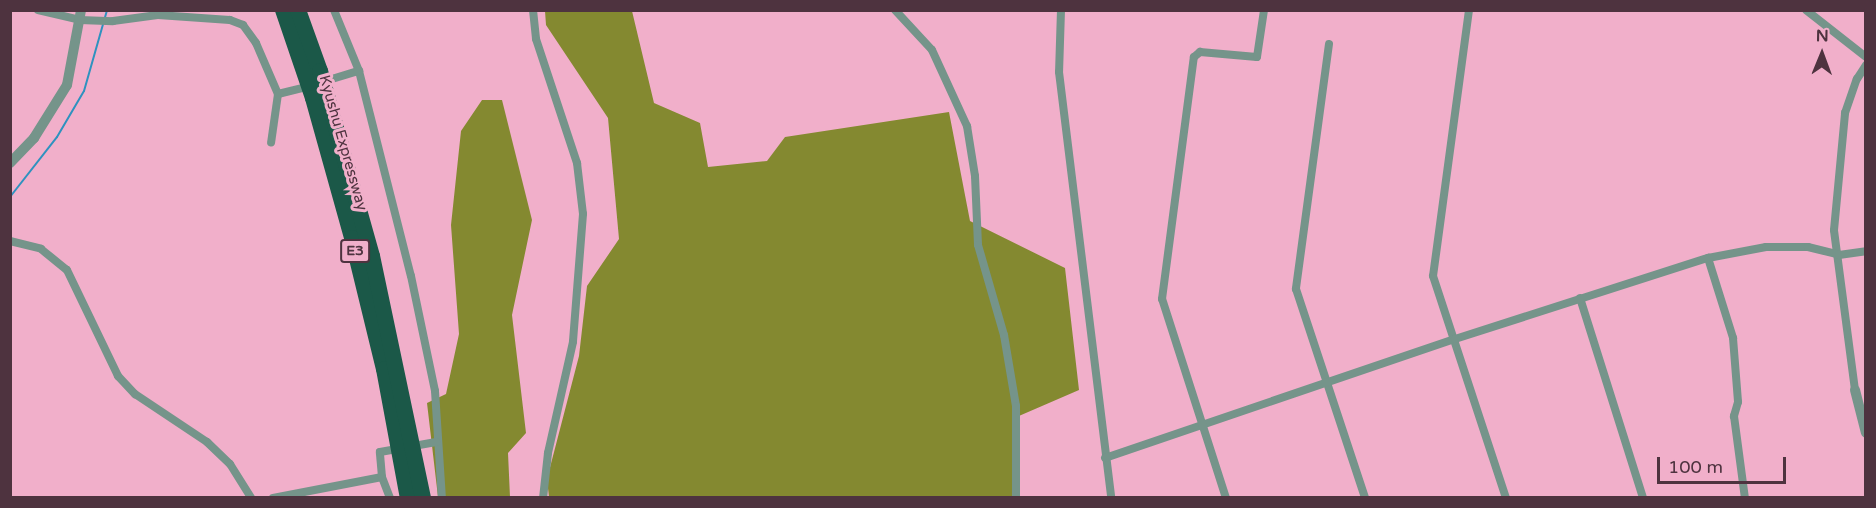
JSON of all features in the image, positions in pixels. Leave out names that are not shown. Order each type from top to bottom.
[{"type":"highway","name":"Kyushu Expressway","points":[[283,10],[313,98],[352,238],[384,369],[408,498]]},
{"type":"highway","name":"Kyushu Expressway","points":[[298,10],[327,94],[369,245],[423,498]]},
{"type":"street","points":[[38,10],[80,15],[92,20],[113,21],[158,15],[230,20],[243,25],[256,44],[278,94],[271,143]]},
{"type":"street","points":[[334,10],[359,71],[383,158],[432,379],[442,498]]},
{"type":"street","points":[[533,10],[536,39],[577,163],[583,214],[573,342],[548,453],[543,498]]},
{"type":"street","points":[[896,10],[932,50],[966,126],[974,168],[978,244],[1004,335],[1016,406],[1016,498]]},
{"type":"street","points":[[1061,10],[1059,72],[1096,348],[1111,498]]},
{"type":"street","points":[[1226,498],[1201,426],[1162,298],[1194,57],[1200,52],[1257,57],[1264,10]]},
{"type":"street","points":[[1469,10],[1433,276],[1506,498]]},
{"type":"street","points":[[1806,10],[1866,57]]},
{"type":"street","points":[[10,162],[40,129],[67,85],[80,15]]},
{"type":"street","points":[[1329,44],[1296,289],[1365,498]]},
{"type":"street","points":[[1866,65],[1857,79],[1840,144],[1834,230],[1855,390],[1866,433]]},
{"type":"street","points":[[278,94],[359,71]]},
{"type":"street","points":[[10,241],[41,249],[67,270],[118,376],[135,394],[207,442],[230,464],[251,498]]},
{"type":"street","points":[[1106,458],[1455,339],[1708,258],[1775,247],[1808,247],[1839,255],[1866,251]]},
{"type":"street","points":[[1708,258],[1733,338],[1738,402],[1734,416],[1745,498]]},
{"type":"street","points":[[1580,298],[1643,498]]},
{"type":"street","points":[[390,498],[382,477],[380,452],[436,442]]},
{"type":"street","points":[[273,498],[382,477]]},
{"type":"green space","points":[[545,11],[632,11],[654,103],[700,123],[708,167],[767,161],[785,137],[949,112],[970,221],[1065,268],[1079,390],[1014,418],[1014,497],[549,497],[547,479],[579,356],[587,286],[619,239],[608,118],[546,25]]},
{"type":"green space","points":[[482,100],[502,100],[532,220],[512,315],[526,433],[508,453],[510,497],[438,497],[427,403],[446,394],[459,334],[451,225],[461,131]]},
{"type":"waterway","points":[[10,197],[57,137],[84,91],[107,10]]}]
